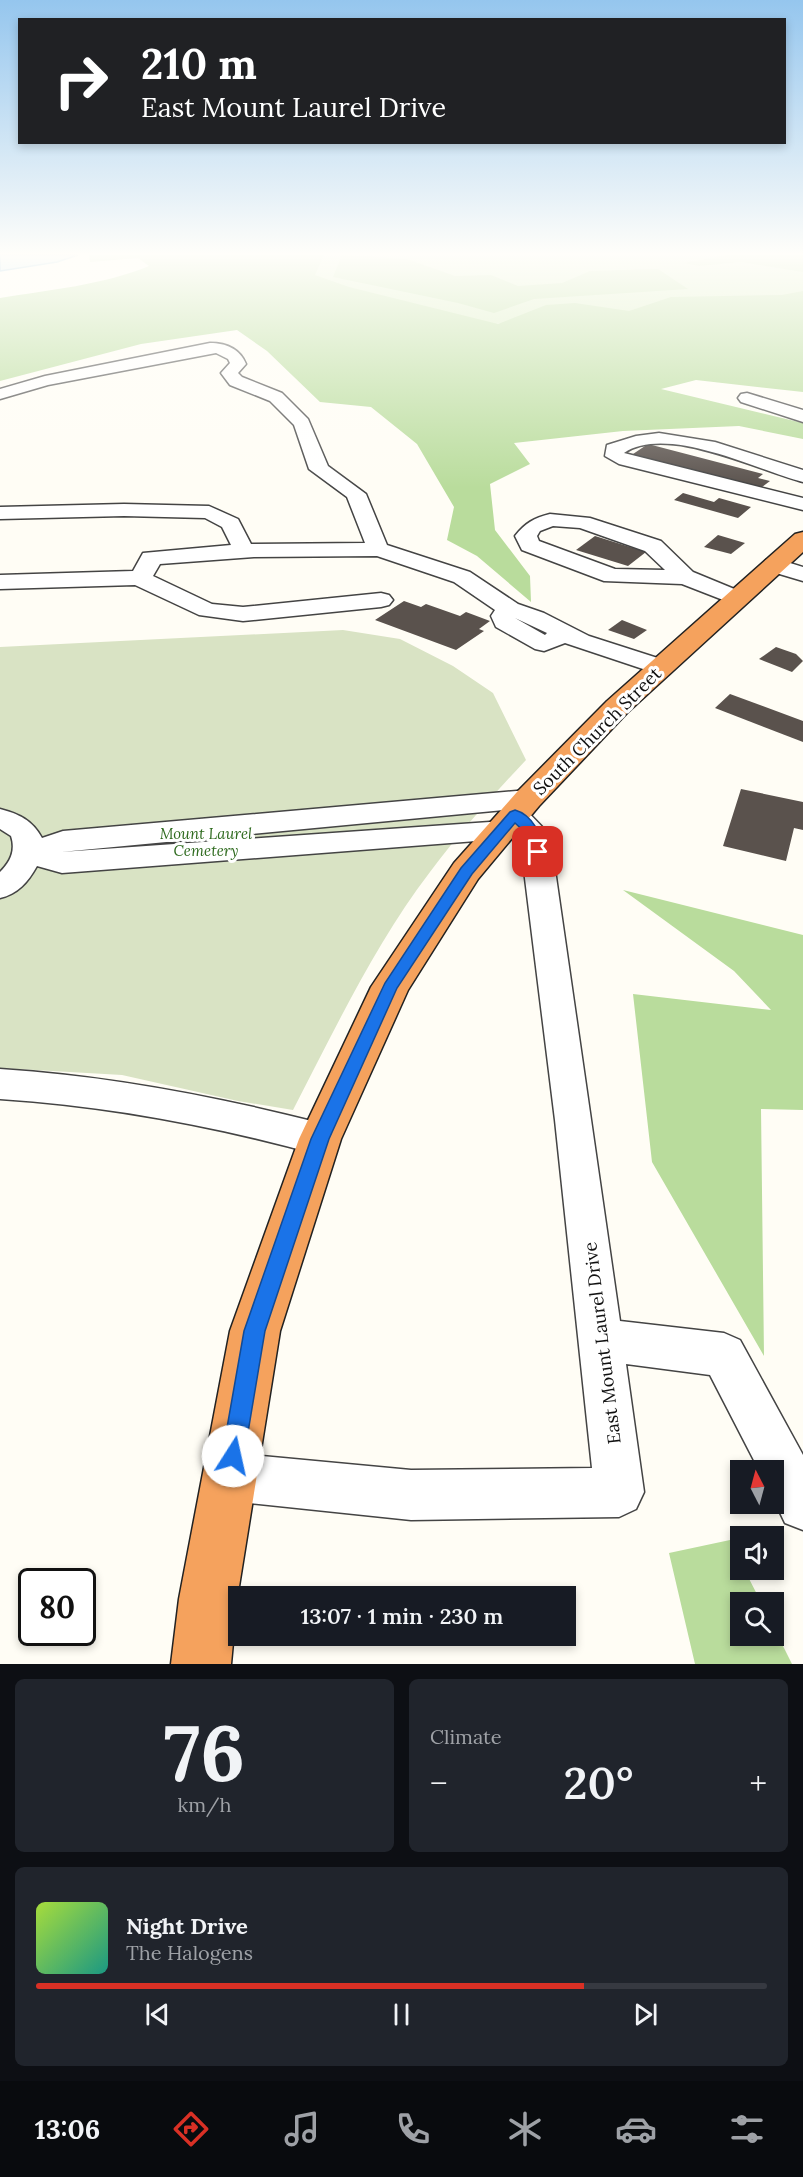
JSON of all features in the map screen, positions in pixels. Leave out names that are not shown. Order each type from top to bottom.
[{"type":"highway","name":"South Church Street","points":[[201,1664],[208,1599],[255,1331],[320,1139],[390,987],[466,871],[515,815],[661,667],[736,598],[788,569],[803,539]]},
{"type":"street","points":[[0,394],[45,381],[122,364],[219,348],[235,357],[238,364],[229,373],[236,381],[276,397],[302,423],[319,469],[356,494],[378,549]]},
{"type":"street","points":[[747,398],[780,407],[803,417]]},
{"type":"street","points":[[780,498],[801,475],[702,445],[668,439],[628,441],[614,449],[615,456],[626,460],[803,504]]},
{"type":"street","points":[[0,513],[124,510],[209,512],[231,523],[244,550]]},
{"type":"street","points":[[685,577],[653,546],[583,522],[550,520],[533,527],[526,536],[530,545],[612,576],[685,577],[736,598]]},
{"type":"street","points":[[139,578],[147,569],[151,558],[244,550],[378,549],[441,568],[462,577],[512,611],[530,615],[582,642],[661,667]]},
{"type":"street","points":[[0,582],[139,578],[207,610],[224,612],[278,612],[381,600]]},
{"type":"street","points":[[419,822],[515,815]]},
{"type":"street","points":[[29,853],[63,841],[515,815]]},
{"type":"street","name":"East Mount Laurel Drive","points":[[230,1477],[411,1495],[619,1492],[602,1340],[536,835],[515,815]]},
{"type":"street","points":[[0,818],[19,827],[28,839],[29,853],[23,868],[0,888]]},
{"type":"street","points":[[0,1084],[70,1087],[230,1114],[320,1139]]},
{"type":"street","points":[[602,1340],[724,1355],[803,1505]]},
{"type":"green space","points":[[0,333],[219,333],[141,344],[0,381]]},
{"type":"green space","points":[[241,333],[803,333],[803,392],[696,380],[661,389],[803,423],[803,439],[739,426],[623,431],[514,443],[530,464],[490,484],[495,530],[530,576],[531,602],[477,556],[447,540],[454,507],[417,444],[371,407],[320,402],[267,351]]},
{"type":"green space","name":"Mount Laurel Cemetery","points":[[343,630],[400,639],[453,666],[493,693],[526,760],[441,857],[391,928],[293,1110],[238,1101],[122,1075],[0,1068],[0,647]]},
{"type":"green space","points":[[623,890],[803,935],[803,1110],[761,1109],[764,1356],[652,1162],[633,994],[771,1010],[734,971]]},
{"type":"green space","points":[[730,1540],[730,1580],[750,1580],[756,1592],[730,1592],[730,1646],[783,1646],[792,1664],[695,1664],[669,1553]]},
{"type":"building","points":[[648,444],[763,474],[758,478],[770,481],[758,490],[630,456]]},
{"type":"building","points":[[683,493],[714,502],[719,498],[751,507],[738,518],[674,500]]},
{"type":"building","points":[[718,535],[745,543],[731,554],[704,547]]},
{"type":"building","points":[[595,536],[646,552],[628,566],[576,550]]},
{"type":"building","points":[[404,601],[421,607],[426,604],[460,616],[466,612],[490,621],[479,629],[484,631],[456,650],[375,620]]},
{"type":"building","points":[[622,620],[647,630],[634,639],[608,630]]},
{"type":"building","points":[[776,647],[796,654],[803,661],[792,672],[759,659]]},
{"type":"building","points":[[730,694],[803,721],[803,742],[715,708]]},
{"type":"building","points":[[741,789],[803,802],[803,830],[794,828],[786,861],[723,846]]},
{"type":"route","points":[[233,1456],[255,1331],[320,1139],[390,987],[466,871],[515,815],[536,835],[538,852]]}]
